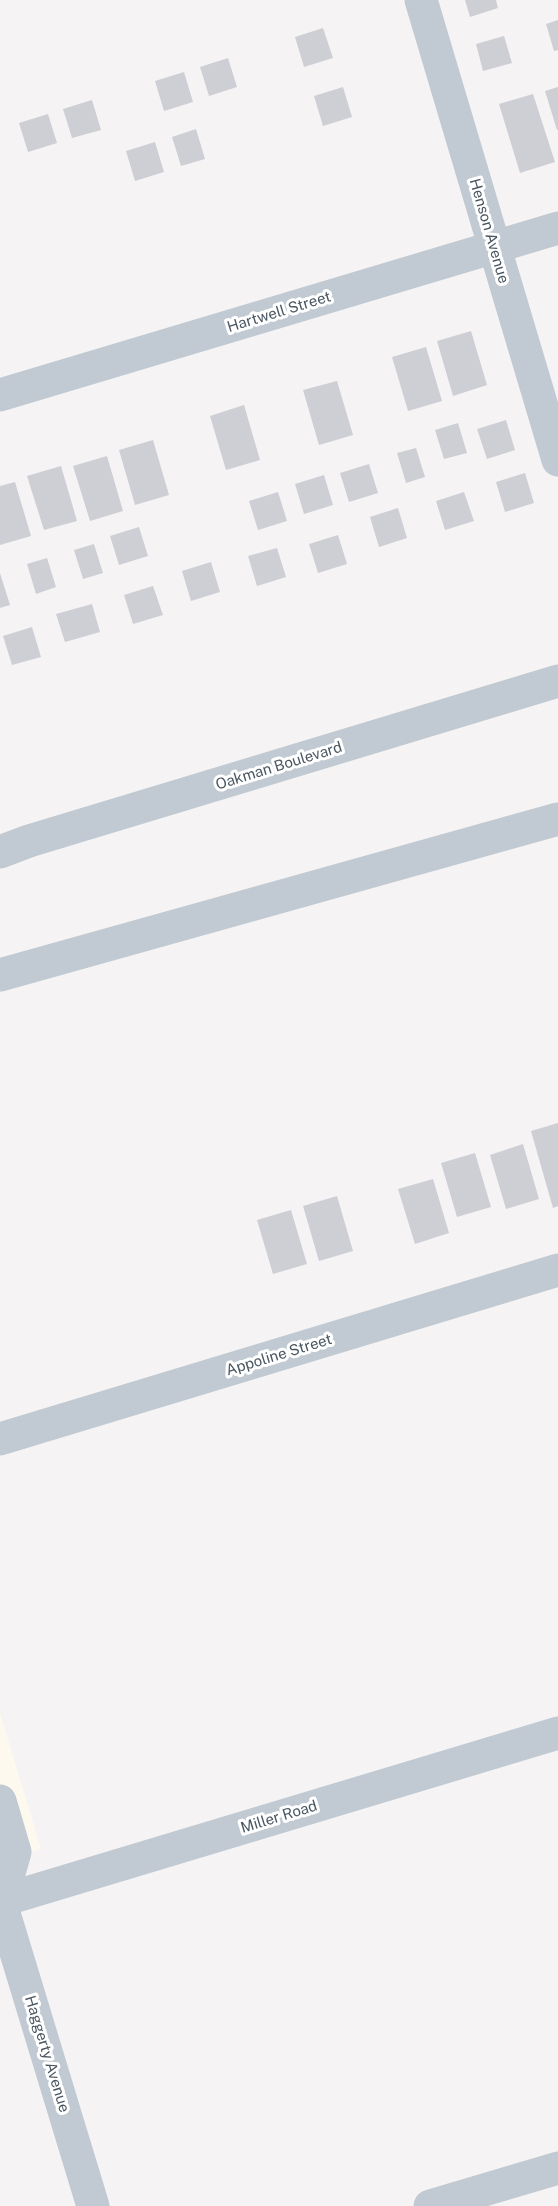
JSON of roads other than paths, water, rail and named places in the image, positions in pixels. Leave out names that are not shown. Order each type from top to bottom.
[{"type":"street","name":"Henson Avenue","points":[[421,0],[558,460]]},
{"type":"street","name":"Hartwell Street","points":[[0,395],[558,228]]},
{"type":"street","name":"Oakman Boulevard","points":[[0,852],[52,834],[558,681]]},
{"type":"street","points":[[0,975],[558,819]]},
{"type":"street","name":"Appoline Street","points":[[0,1439],[558,1270]]},
{"type":"street","name":"Miller Road","points":[[0,1901],[558,1733]]},
{"type":"street","points":[[0,1801],[15,1852],[0,1901]]},
{"type":"street","name":"Haggerty Avenue","points":[[0,1901],[93,2206]]},
{"type":"street","points":[[430,2206],[558,2168]]}]
